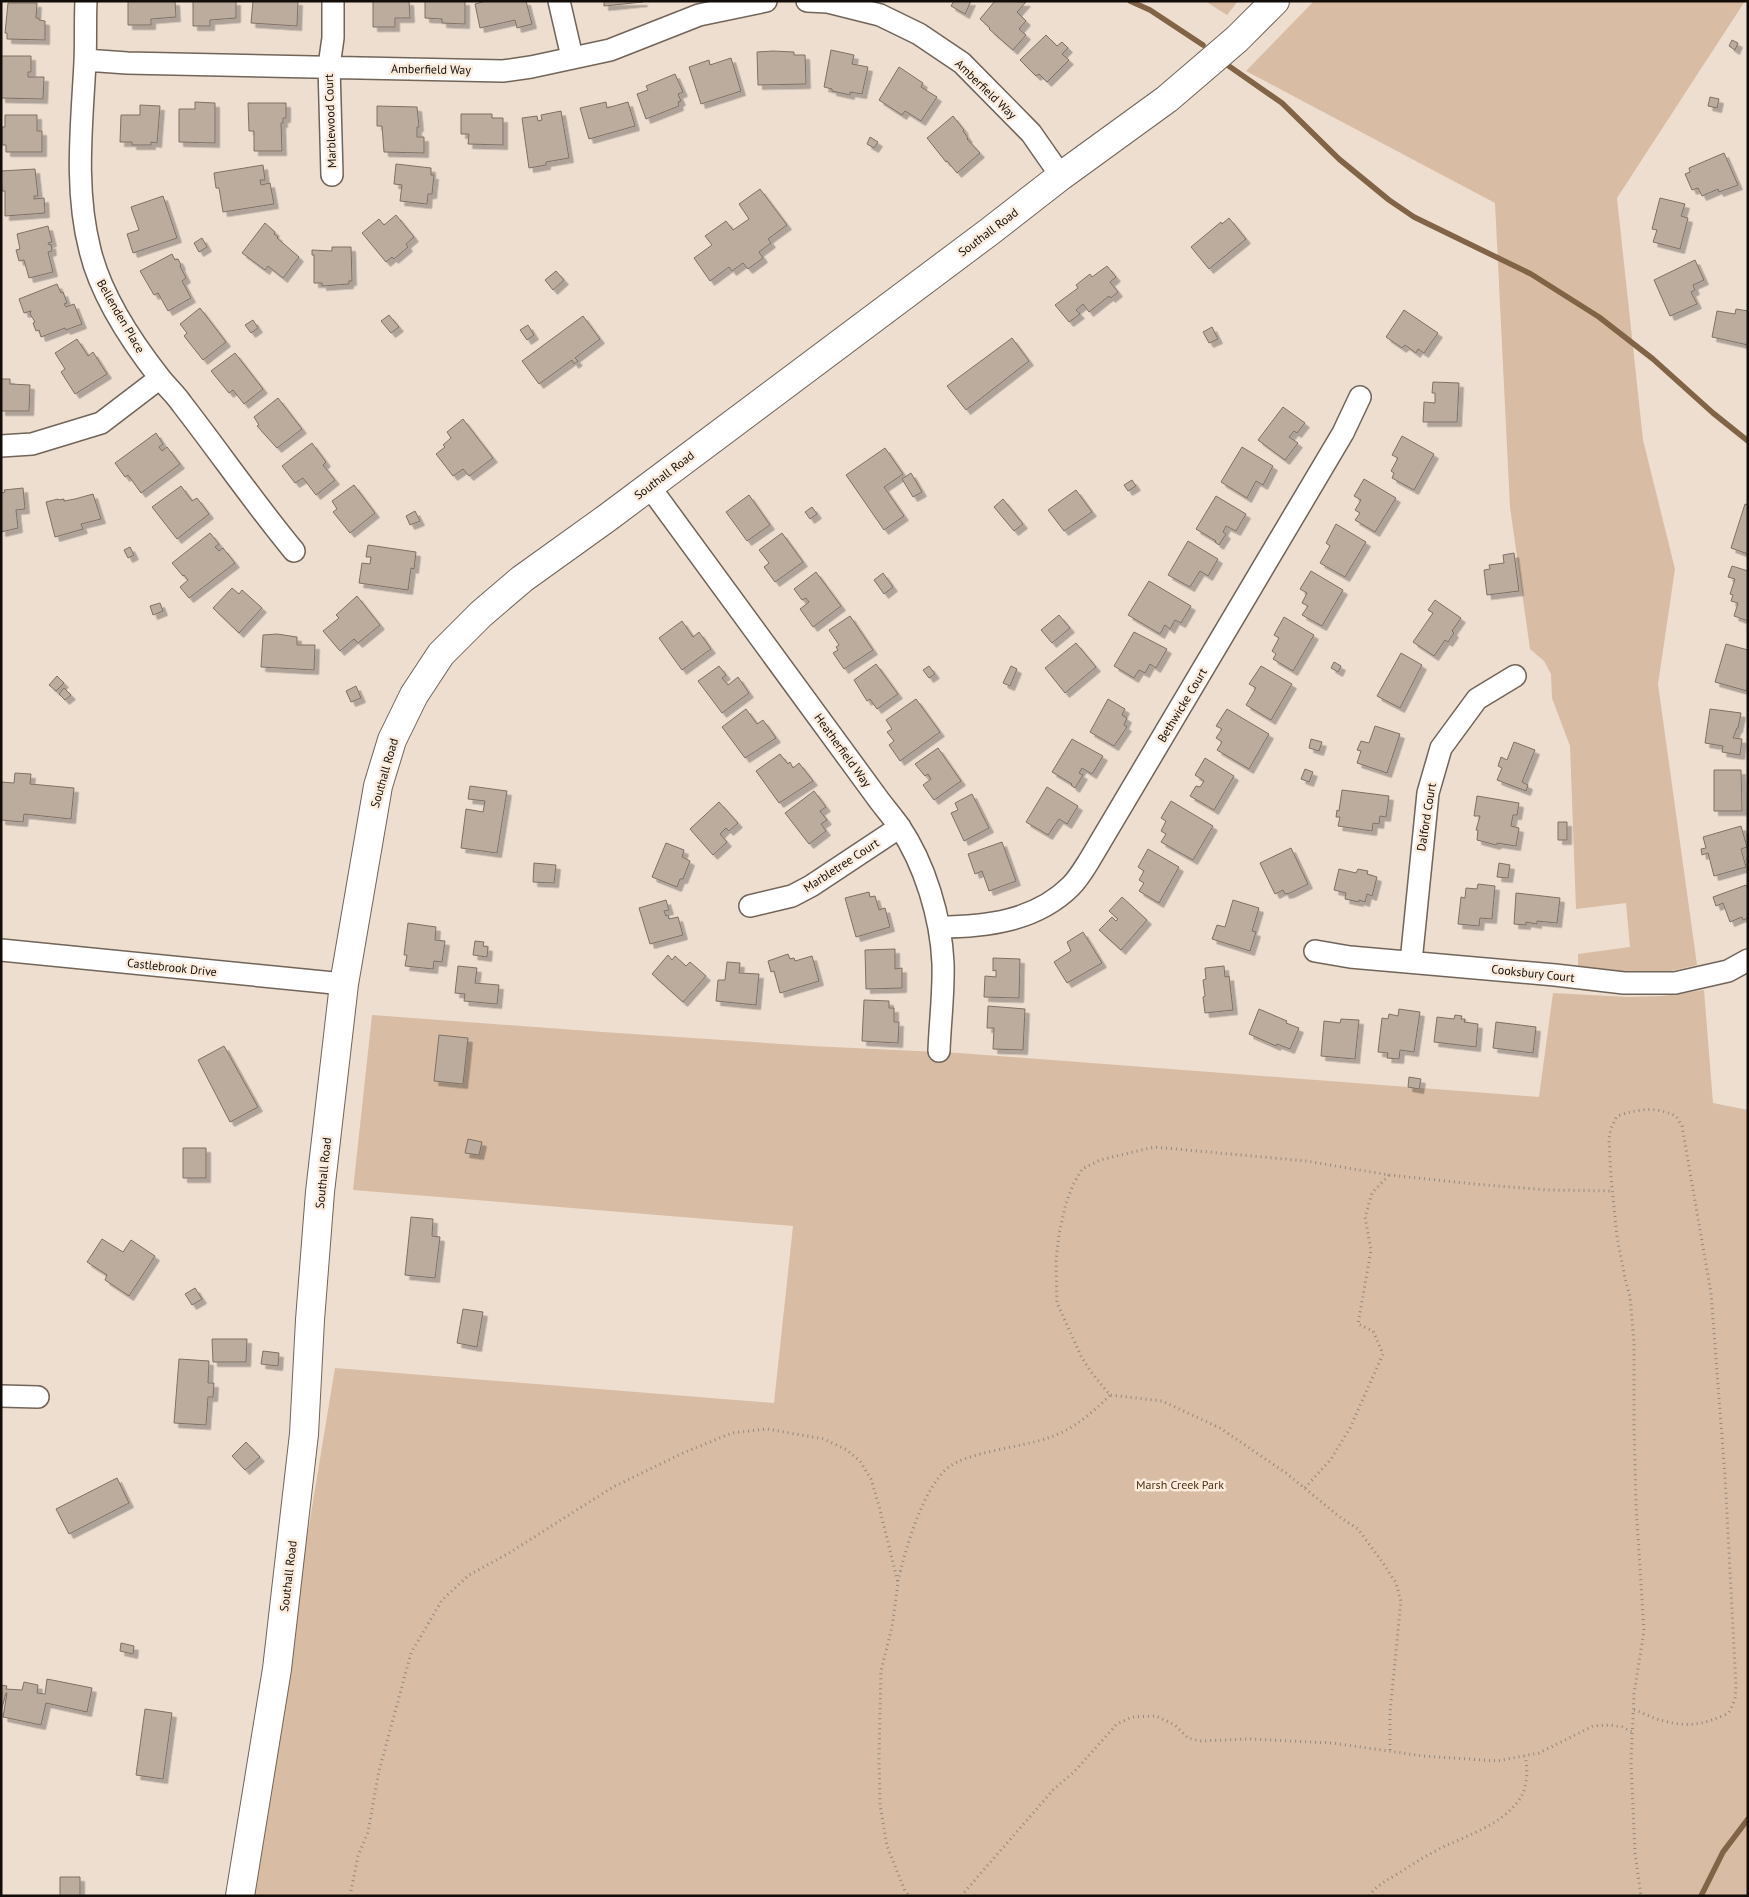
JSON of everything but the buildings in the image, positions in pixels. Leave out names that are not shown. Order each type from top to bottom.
[{"type":"street","name":"Bellenden Place","points":[[86,1],[80,152],[84,211],[90,250],[102,287],[131,337],[160,378],[181,402],[265,516],[294,551]]},
{"type":"street","name":"Marblewood Court","points":[[332,175],[329,66],[333,38],[333,1]]},
{"type":"street","points":[[560,1],[572,58]]},
{"type":"street","name":"Amberfield Way","points":[[85,60],[127,64],[329,66],[503,71],[610,50],[699,15],[766,1]]},
{"type":"street","name":"Amberfield Way","points":[[807,1],[828,2],[880,14],[919,34],[962,63],[1031,134],[1061,176]]},
{"type":"street","name":"Southall Road","points":[[240,1896],[277,1669],[304,1434],[310,1320],[320,1192],[344,984],[378,786],[392,740],[414,695],[441,654],[481,614],[522,579],[982,238],[1061,176],[1167,100],[1236,39],[1274,1]]},
{"type":"street","points":[[1,446],[32,444],[101,423],[160,378]]},
{"type":"street","name":"Bethwicke Court","points":[[939,928],[992,924],[1030,914],[1053,902],[1073,885],[1338,442],[1360,397]]},
{"type":"street","name":"Heatherfield Way","points":[[649,486],[900,827],[914,853],[929,890],[939,928],[943,963],[939,1051]]},
{"type":"street","name":"Dalford Court","points":[[1411,962],[1428,793],[1441,748],[1477,699],[1515,676]]},
{"type":"street","name":"Marbletree Court","points":[[750,906],[792,896],[811,886],[900,827]]},
{"type":"street","name":"Castlebrook Drive","points":[[1,950],[344,984]]},
{"type":"street","name":"Cooksbury Court","points":[[1315,951],[1350,957],[1624,983],[1675,983],[1728,971],[1748,960]]},
{"type":"street","points":[[1,1396],[38,1397]]},
{"type":"path","points":[[1634,1710],[1662,1721],[1692,1726],[1712,1721],[1729,1713],[1735,1699],[1736,1686],[1734,1610],[1728,1538],[1726,1476],[1710,1285],[1682,1126],[1676,1116],[1653,1109],[1618,1116],[1609,1140],[1620,1253],[1630,1296],[1634,1343],[1636,1505],[1644,1631],[1634,1694],[1631,1775],[1635,1853],[1641,1896]]},
{"type":"path","points":[[1390,1750],[1390,1712],[1401,1601],[1396,1583],[1358,1529],[1341,1518],[1286,1473],[1220,1428],[1162,1401],[1110,1395],[1091,1372],[1081,1356],[1057,1303],[1056,1261],[1058,1234],[1072,1185],[1082,1170],[1100,1160],[1154,1147],[1306,1161],[1389,1175],[1548,1190],[1613,1191]]},
{"type":"path","points":[[1305,1488],[1331,1459],[1350,1428],[1382,1354],[1373,1332],[1358,1324],[1371,1250],[1365,1216],[1372,1193],[1389,1175]]},
{"type":"path","points":[[910,1896],[905,1891],[887,1846],[880,1805],[879,1756],[882,1671],[892,1627],[904,1554],[918,1518],[931,1489],[949,1467],[971,1456],[1049,1438],[1074,1426],[1110,1395]]},
{"type":"path","points":[[350,1896],[358,1856],[368,1832],[380,1770],[411,1653],[442,1600],[469,1575],[509,1553],[613,1487],[682,1453],[732,1433],[767,1429],[824,1439],[847,1450],[860,1461],[871,1479],[898,1584]]},
{"type":"path","points":[[961,1896],[1054,1789],[1074,1772],[1116,1724],[1132,1717],[1156,1716],[1175,1725],[1188,1738],[1200,1741],[1249,1739],[1333,1743],[1423,1756],[1497,1761],[1550,1749],[1593,1726],[1610,1725],[1622,1727],[1632,1732]]},
{"type":"path","points":[[1369,1896],[1376,1887],[1412,1864],[1475,1833],[1508,1812],[1520,1798],[1528,1773],[1525,1756]]},
{"type":"green space","points":[[1205,1],[1238,1],[1227,15]]},
{"type":"green space","points":[[1314,1],[1745,1],[1617,198],[1643,440],[1675,569],[1658,684],[1697,965],[1667,972],[1634,973],[1578,970],[1578,954],[1630,947],[1626,903],[1576,909],[1570,746],[1552,698],[1551,674],[1544,661],[1530,649],[1510,507],[1495,203],[1246,71]]},
{"type":"green space","name":"Marsh Creek Park","points":[[1704,990],[1713,1103],[1748,1110],[1748,1896],[248,1896],[335,1368],[774,1403],[793,1226],[353,1190],[372,1015],[811,1046],[959,1053],[1539,1097],[1553,993],[1628,997],[1662,996]]},
{"type":"waterway","points":[[1130,1],[1150,10],[1203,45]]},
{"type":"waterway","points":[[1226,64],[1282,103],[1339,159],[1389,200],[1414,217],[1531,274],[1599,317],[1653,359],[1713,413],[1748,441]]},
{"type":"waterway","points":[[1701,1896],[1723,1852],[1748,1819]]}]
